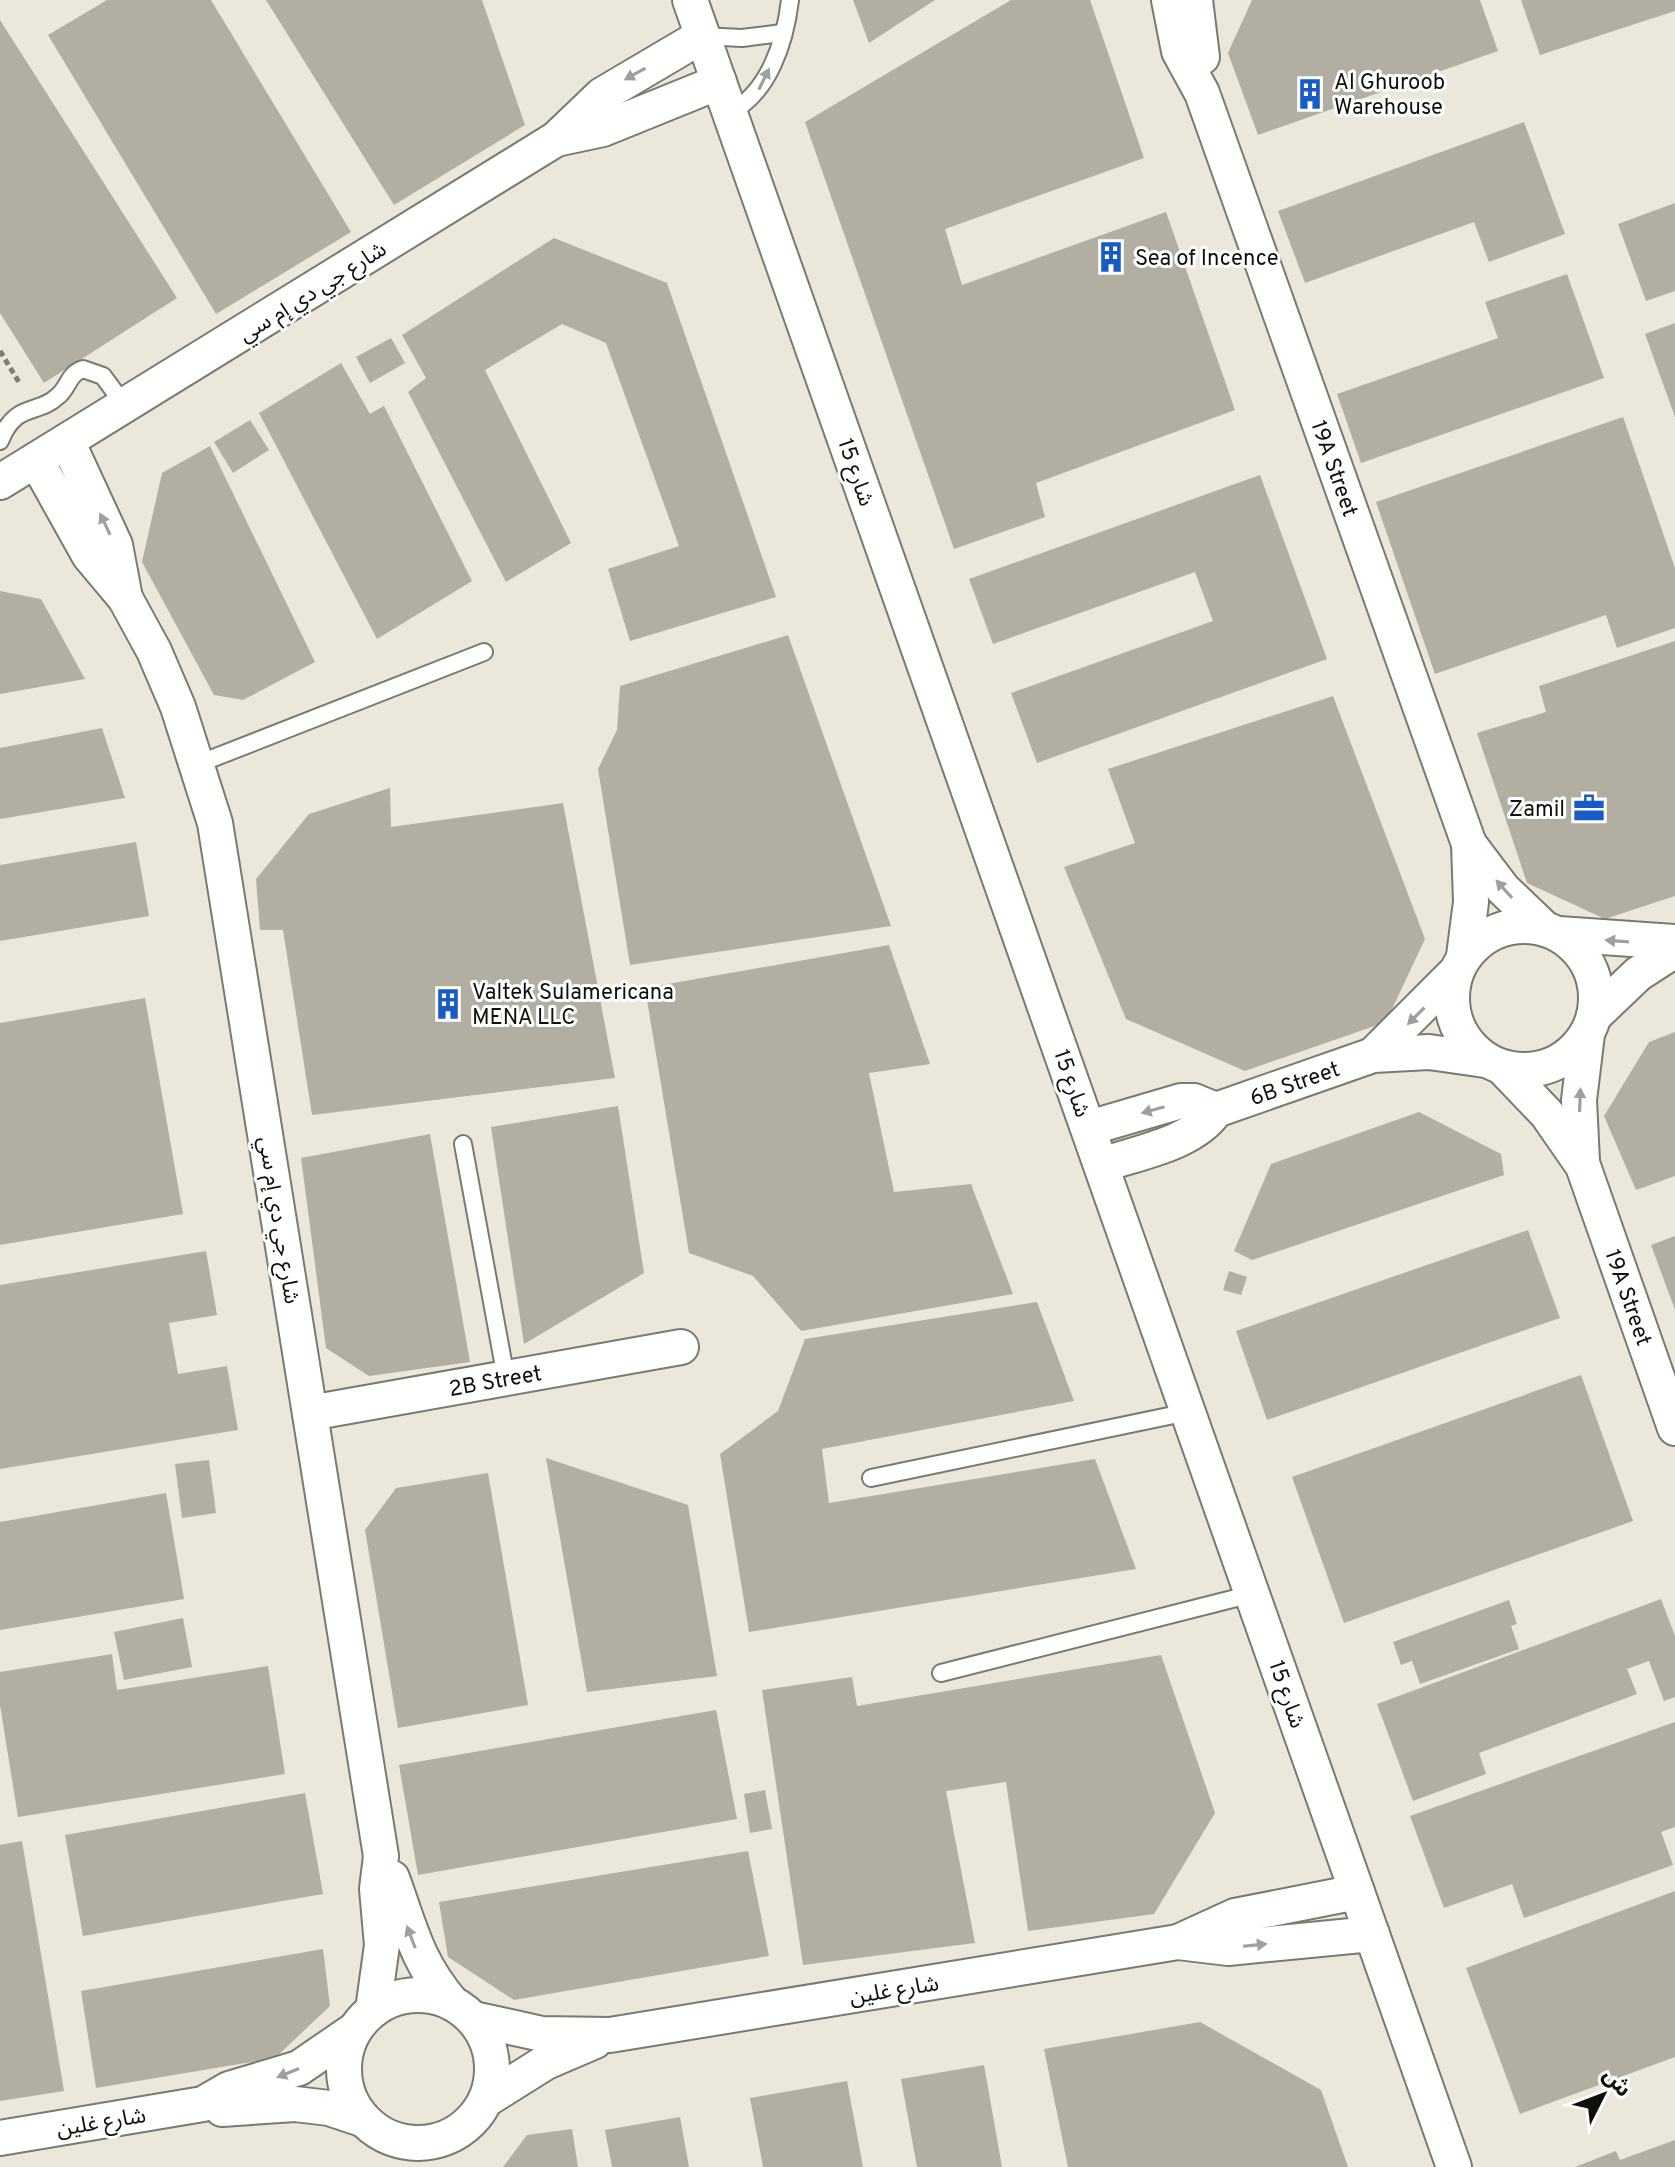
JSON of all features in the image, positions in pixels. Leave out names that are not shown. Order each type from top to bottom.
[{"type":"street","name":"شارع 15","points":[[690,0],[1454,2167]]},
{"type":"street","name":"19A Street","points":[[1169,0],[1179,51],[1202,93],[1469,844],[1503,889],[1552,931]]},
{"type":"street","name":"19A Street","points":[[1195,0],[1203,67],[1202,93]]},
{"type":"street","name":"شارع جي دي إم سي","points":[[0,482],[556,139],[602,95],[702,36]]},
{"type":"street","name":"شارع جي دي إم سي","points":[[556,139],[724,97]]},
{"type":"street","name":"شارع جي دي إم سي","points":[[67,441],[115,545],[125,598]]},
{"type":"street","name":"شارع جي دي إم سي","points":[[36,460],[89,555],[125,598],[154,651],[198,764],[226,882],[381,1856],[377,1889],[382,1945],[363,2020]]},
{"type":"street","name":"19A Street","points":[[1460,964],[1471,902],[1469,844]]},
{"type":"street","points":[[1675,942],[1509,927],[1476,942],[1460,964],[1453,1012],[1470,1047],[1494,1064],[1522,1071],[1560,1061],[1638,974],[1675,950]]},
{"type":"street","points":[[1552,931],[1586,960],[1597,997],[1591,1025]]},
{"type":"street","name":"6B Street","points":[[1373,1055],[1416,1016],[1460,964]]},
{"type":"street","name":"19A Street","points":[[1583,1166],[1579,1100],[1591,1025]]},
{"type":"street","name":"6B Street","points":[[1102,1165],[1189,1134],[1209,1120],[1216,1110],[1373,1055],[1429,1052],[1494,1064]]},
{"type":"street","name":"19A Street","points":[[1494,1064],[1547,1114],[1583,1166],[1675,1428]]},
{"type":"street","points":[[1089,1128],[1181,1101],[1194,1101],[1216,1110]]},
{"type":"street","name":"2B Street","points":[[310,1413],[681,1347]]},
{"type":"street","name":"شارع جي دي إم سي","points":[[381,1856],[392,1878],[413,1944],[434,1982],[463,2011]]},
{"type":"street","name":"شارع غلين","points":[[0,2138],[203,2104],[229,2089],[299,2068],[391,1999],[411,1995],[432,1996],[463,2011],[542,2034],[610,2035],[1178,1942],[1235,1916],[1357,1892]]},
{"type":"street","name":"شارع غلين","points":[[1178,1942],[1228,1948],[1372,1934]]},
{"type":"street","name":"شارع غلين","points":[[203,2104],[224,2109],[277,2104],[312,2105],[362,2119],[402,2153],[430,2143],[465,2128],[487,2099],[492,2083],[492,2057],[484,2033],[463,2011]]},
{"type":"street","points":[[362,2119],[345,2085],[343,2067],[363,2020]]},
{"type":"street","name":"شارع غلين","points":[[487,2099],[546,2062],[610,2035]]},
{"type":"street","points":[[456,2167],[465,2128]]},
{"type":"lane","points":[[724,97],[744,106],[765,81],[790,0]]},
{"type":"lane","points":[[702,36],[742,38],[782,33]]},
{"type":"lane","points":[[0,441],[12,421],[34,406],[53,400],[71,376],[91,369],[103,376],[125,406]]},
{"type":"lane","points":[[198,764],[484,652]]},
{"type":"lane","points":[[463,1144],[506,1378]]},
{"type":"lane","points":[[871,1478],[1188,1412]]},
{"type":"lane","points":[[941,1673],[1252,1594]]},
{"type":"path","points":[[0,351],[34,406]]},
{"type":"building","points":[[107,0],[211,0],[351,232],[216,314],[48,35]]},
{"type":"building","points":[[266,0],[482,0],[525,125],[394,205]]},
{"type":"building","points":[[853,0],[935,0],[869,43]]},
{"type":"building","name":"Sea of Incence","points":[[1011,0],[1090,0],[1144,158],[945,229],[962,285],[1166,212],[1235,410],[1036,483],[1045,517],[954,549],[805,122]]},
{"type":"building","name":"Al Ghuroob Warehouse","points":[[1252,0],[1480,0],[1498,51],[1258,135],[1228,53]]},
{"type":"building","points":[[1521,0],[1675,0],[1675,11],[1540,55]]},
{"type":"building","points":[[0,20],[177,298],[44,383],[0,313]]},
{"type":"building","points":[[1524,122],[1565,234],[1489,262],[1474,222],[1305,283],[1278,211]]},
{"type":"building","points":[[1675,203],[1675,291],[1646,301],[1618,224]]},
{"type":"building","points":[[554,238],[667,283],[776,597],[630,641],[608,569],[679,546],[606,343],[562,324],[485,370],[571,543],[506,582],[408,392],[426,378],[402,335]]},
{"type":"building","points":[[1567,274],[1604,378],[1361,463],[1337,394],[1498,338],[1485,302]]},
{"type":"building","points":[[1675,323],[1675,417],[1645,334]]},
{"type":"building","points":[[391,338],[405,363],[370,383],[356,357]]},
{"type":"building","points":[[341,363],[370,414],[384,406],[472,581],[377,639],[259,413]]},
{"type":"building","points":[[1623,417],[1675,568],[1675,628],[1617,648],[1606,615],[1435,674],[1376,502]]},
{"type":"building","points":[[250,420],[269,450],[233,473],[214,442]]},
{"type":"building","points":[[210,446],[315,662],[243,700],[214,695],[142,562],[162,473]]},
{"type":"building","points":[[1260,475],[1327,659],[1037,763],[1011,693],[1213,621],[1195,572],[993,644],[969,579]]},
{"type":"building","points":[[0,591],[41,599],[85,679],[0,694]]},
{"type":"building","points":[[788,635],[891,926],[630,965],[598,769],[617,730],[620,686]]},
{"type":"building","name":"Zamil","points":[[1675,641],[1675,896],[1605,919],[1527,883],[1477,733],[1546,712],[1539,686]]},
{"type":"building","points":[[1333,696],[1425,939],[1386,1022],[1245,1071],[1126,1019],[1064,867],[1135,843],[1108,769]]},
{"type":"building","points":[[102,728],[125,798],[0,819],[0,748]]},
{"type":"building","name":"Valtek Sulamericana MENA LLC","points":[[390,788],[391,827],[563,803],[615,1078],[312,1115],[283,930],[260,930],[256,879],[309,814]]},
{"type":"building","points":[[136,842],[149,916],[0,941],[0,865]]},
{"type":"building","points":[[889,945],[930,1064],[869,1073],[894,1192],[971,1184],[1013,1294],[801,1331],[753,1276],[689,1253],[645,988]]},
{"type":"building","points":[[145,998],[183,1214],[0,1245],[0,1023]]},
{"type":"building","points":[[1675,1032],[1675,1176],[1636,1190],[1604,1116],[1649,1042]]},
{"type":"building","points":[[618,1106],[644,1273],[524,1344],[491,1127]]},
{"type":"building","points":[[1419,1112],[1501,1154],[1504,1175],[1252,1260],[1234,1251],[1271,1164]]},
{"type":"building","points":[[430,1134],[470,1362],[369,1376],[326,1348],[301,1158]]},
{"type":"building","points":[[1528,1230],[1560,1318],[1267,1420],[1236,1331]]},
{"type":"building","points":[[1675,1236],[1675,1310],[1651,1245]]},
{"type":"building","points":[[206,1251],[217,1315],[169,1323],[178,1374],[227,1366],[238,1430],[0,1469],[0,1285]]},
{"type":"building","points":[[1229,1271],[1247,1277],[1241,1295],[1223,1290]]},
{"type":"building","points":[[1037,1302],[1074,1401],[822,1449],[829,1503],[1095,1459],[1136,1569],[749,1632],[720,1454],[778,1411],[805,1339]]},
{"type":"building","points":[[1581,1375],[1633,1521],[1344,1623],[1292,1477]]},
{"type":"building","points":[[546,1458],[688,1505],[717,1676],[587,1692]]},
{"type":"building","points":[[209,1460],[216,1513],[182,1518],[175,1464]]},
{"type":"building","points":[[488,1473],[528,1705],[398,1728],[365,1530],[396,1488]]},
{"type":"building","points":[[166,1493],[184,1599],[0,1630],[0,1522]]},
{"type":"building","points":[[1661,1599],[1675,1636],[1675,1697],[1664,1701],[1649,1661],[1627,1669],[1637,1694],[1479,1753],[1486,1774],[1413,1801],[1377,1704]]},
{"type":"building","points":[[1509,1600],[1517,1624],[1511,1626],[1519,1649],[1420,1684],[1412,1661],[1401,1665],[1393,1642]]},
{"type":"building","points":[[183,1618],[192,1667],[124,1680],[114,1632]]},
{"type":"building","points":[[112,1654],[117,1690],[268,1666],[285,1774],[18,1817],[0,1705],[0,1672]]},
{"type":"building","points":[[1161,1655],[1215,1813],[1154,1914],[1028,1931],[1006,1782],[946,1791],[975,1943],[803,1965],[762,1690],[852,1677],[857,1706]]},
{"type":"building","points":[[716,1710],[737,1819],[418,1875],[399,1765]]},
{"type":"building","points":[[1675,1722],[1675,1827],[1661,1832],[1673,1865],[1524,1918],[1512,1884],[1444,1908],[1410,1816]]},
{"type":"building","points":[[765,1790],[772,1829],[750,1833],[744,1794]]},
{"type":"building","points":[[305,1793],[323,1894],[83,1936],[65,1835]]},
{"type":"building","points":[[22,1841],[64,2091],[0,2101],[0,1845]]},
{"type":"building","points":[[748,1851],[769,1956],[514,2000],[448,1957],[439,1902]]},
{"type":"building","points":[[1675,1891],[1675,2057],[1520,2114],[1466,1968]]},
{"type":"building","points":[[323,1949],[330,2006],[275,2058],[96,2088],[81,1991]]},
{"type":"building","points":[[1200,2022],[1321,2090],[1348,2167],[1068,2167],[1044,2049]]},
{"type":"building","points":[[984,2065],[1002,2167],[917,2167],[901,2079]]},
{"type":"building","points":[[847,2081],[863,2167],[763,2167],[750,2098]]},
{"type":"building","points":[[680,2117],[689,2167],[612,2167],[605,2130]]},
{"type":"building","points":[[572,2129],[578,2167],[503,2167],[527,2135]]},
{"type":"building","points":[[1675,2140],[1675,2167],[1575,2167],[1616,2151],[1620,2160]]},
{"type":"place","name":"Al Ghuroob Warehouse","points":[[1310,94]]},
{"type":"place","name":"Sea of Incence","points":[[1111,257]]},
{"type":"place","name":"Zamil","points":[[1589,808]]},
{"type":"place","name":"Valtek Sulamericana MENA LLC","points":[[448,1004]]}]
